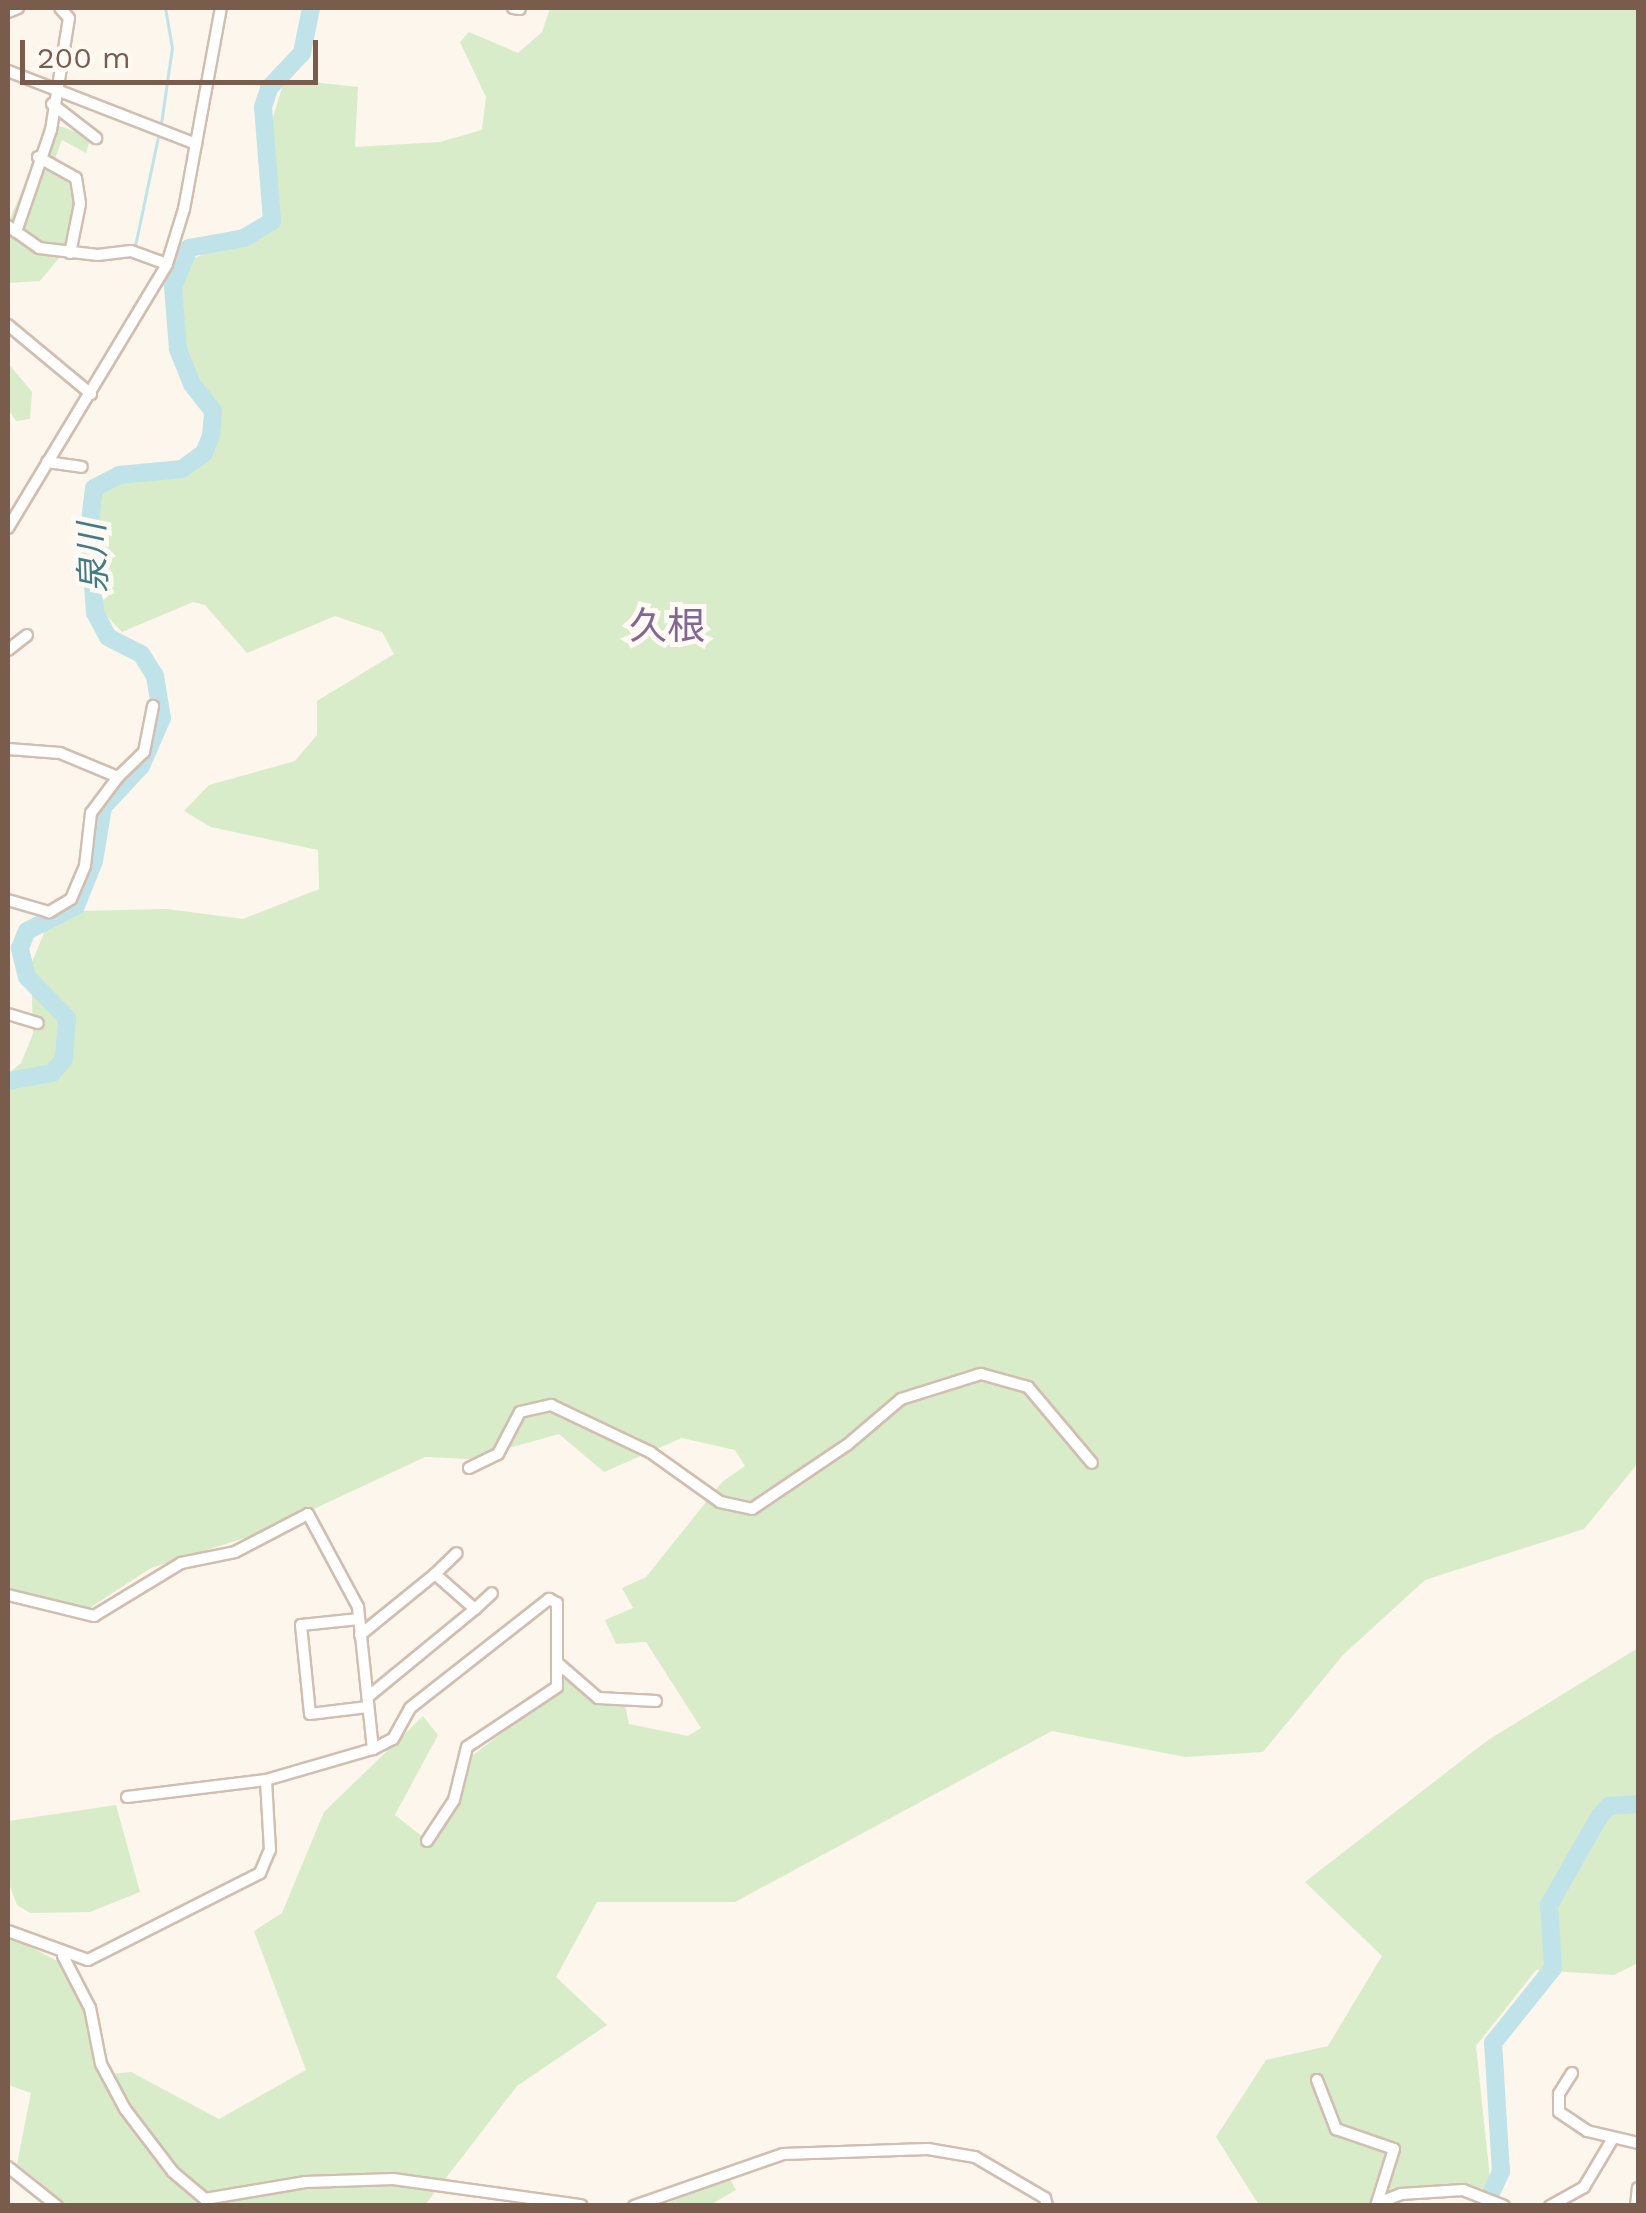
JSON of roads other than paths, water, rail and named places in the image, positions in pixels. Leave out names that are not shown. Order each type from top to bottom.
[{"type":"street","points":[[8,12],[18,8]]},
{"type":"street","points":[[60,8],[69,18],[52,104],[12,229],[39,248],[70,253],[132,251],[167,264]]},
{"type":"street","points":[[8,528],[12,510],[91,394],[167,264],[196,144],[220,8]]},
{"type":"street","points":[[48,36],[63,40]]},
{"type":"street","points":[[8,71],[196,144]]},
{"type":"street","points":[[52,104],[96,138]]},
{"type":"street","points":[[38,156],[76,178],[80,204],[70,253]]},
{"type":"street","points":[[8,326],[91,394]]},
{"type":"street","points":[[47,462],[82,467]]},
{"type":"street","points":[[8,650],[27,635]]},
{"type":"street","points":[[8,900],[38,911],[61,907],[80,886],[91,814],[144,752],[153,706]]},
{"type":"street","points":[[8,749],[60,752],[118,778]]},
{"type":"street","points":[[85,866],[98,869]]},
{"type":"street","points":[[8,1014],[38,1024]]},
{"type":"street","points":[[469,1468],[498,1454],[520,1412],[550,1405],[650,1452],[720,1502],[752,1509],[848,1446],[901,1399],[982,1374],[1028,1387],[1092,1464]]},
{"type":"street","points":[[8,1595],[94,1616],[181,1563],[235,1552],[308,1514],[353,1593],[373,1749]]},
{"type":"street","points":[[360,1635],[457,1553]]},
{"type":"street","points":[[435,1574],[475,1609]]},
{"type":"street","points":[[359,1619],[301,1625],[310,1714],[368,1702],[492,1594]]},
{"type":"street","points":[[127,1797],[266,1780],[373,1749],[392,1739],[410,1708],[541,1600],[556,1602],[560,1664],[557,1687],[467,1747],[454,1800],[428,1841]]},
{"type":"street","points":[[560,1664],[598,1698],[656,1702]]},
{"type":"street","points":[[8,1931],[64,1956],[88,1960],[260,1874],[270,1850],[266,1780]]},
{"type":"street","points":[[64,1956],[90,2008],[102,2064],[125,2109],[173,2172],[205,2199],[306,2182],[393,2179],[581,2206]]},
{"type":"street","points":[[1572,2073],[1559,2094],[1559,2112],[1612,2140],[1638,2143]]},
{"type":"street","points":[[1317,2080],[1336,2130],[1394,2150],[1377,2204]]},
{"type":"street","points":[[1550,2206],[1584,2187],[1612,2140]]},
{"type":"street","points":[[634,2206],[783,2154],[928,2149],[975,2156],[1045,2198],[1047,2206]]},
{"type":"street","points":[[8,2167],[57,2206]]},
{"type":"street","points":[[1636,2206],[1638,2188]]},
{"type":"street","points":[[1377,2204],[1401,2194],[1482,2194],[1502,2204]]},
{"type":"street","points":[[1473,2206],[1482,2194]]},
{"type":"waterway","points":[[161,124],[172,48],[165,8]]},
{"type":"waterway","name":"泉川","points":[[8,1081],[52,1073],[64,1059],[67,1018],[27,977],[20,948],[27,931],[76,906],[94,861],[103,807],[141,766],[162,718],[155,676],[141,654],[108,637],[95,613],[89,530],[94,488],[119,475],[182,469],[204,453],[211,436],[213,411],[192,384],[178,349],[173,287],[189,248],[244,238],[272,221],[263,107],[269,88],[302,53],[311,8]]},
{"type":"waterway","points":[[135,246],[159,132]]},
{"type":"waterway","points":[[141,249],[167,257]]},
{"type":"waterway","points":[[1485,2206],[1501,2172],[1493,2043],[1553,1968],[1549,1905],[1599,1817],[1609,1806],[1638,1804]]},
{"type":"district","name":"久根","points":[[667,627]]}]
